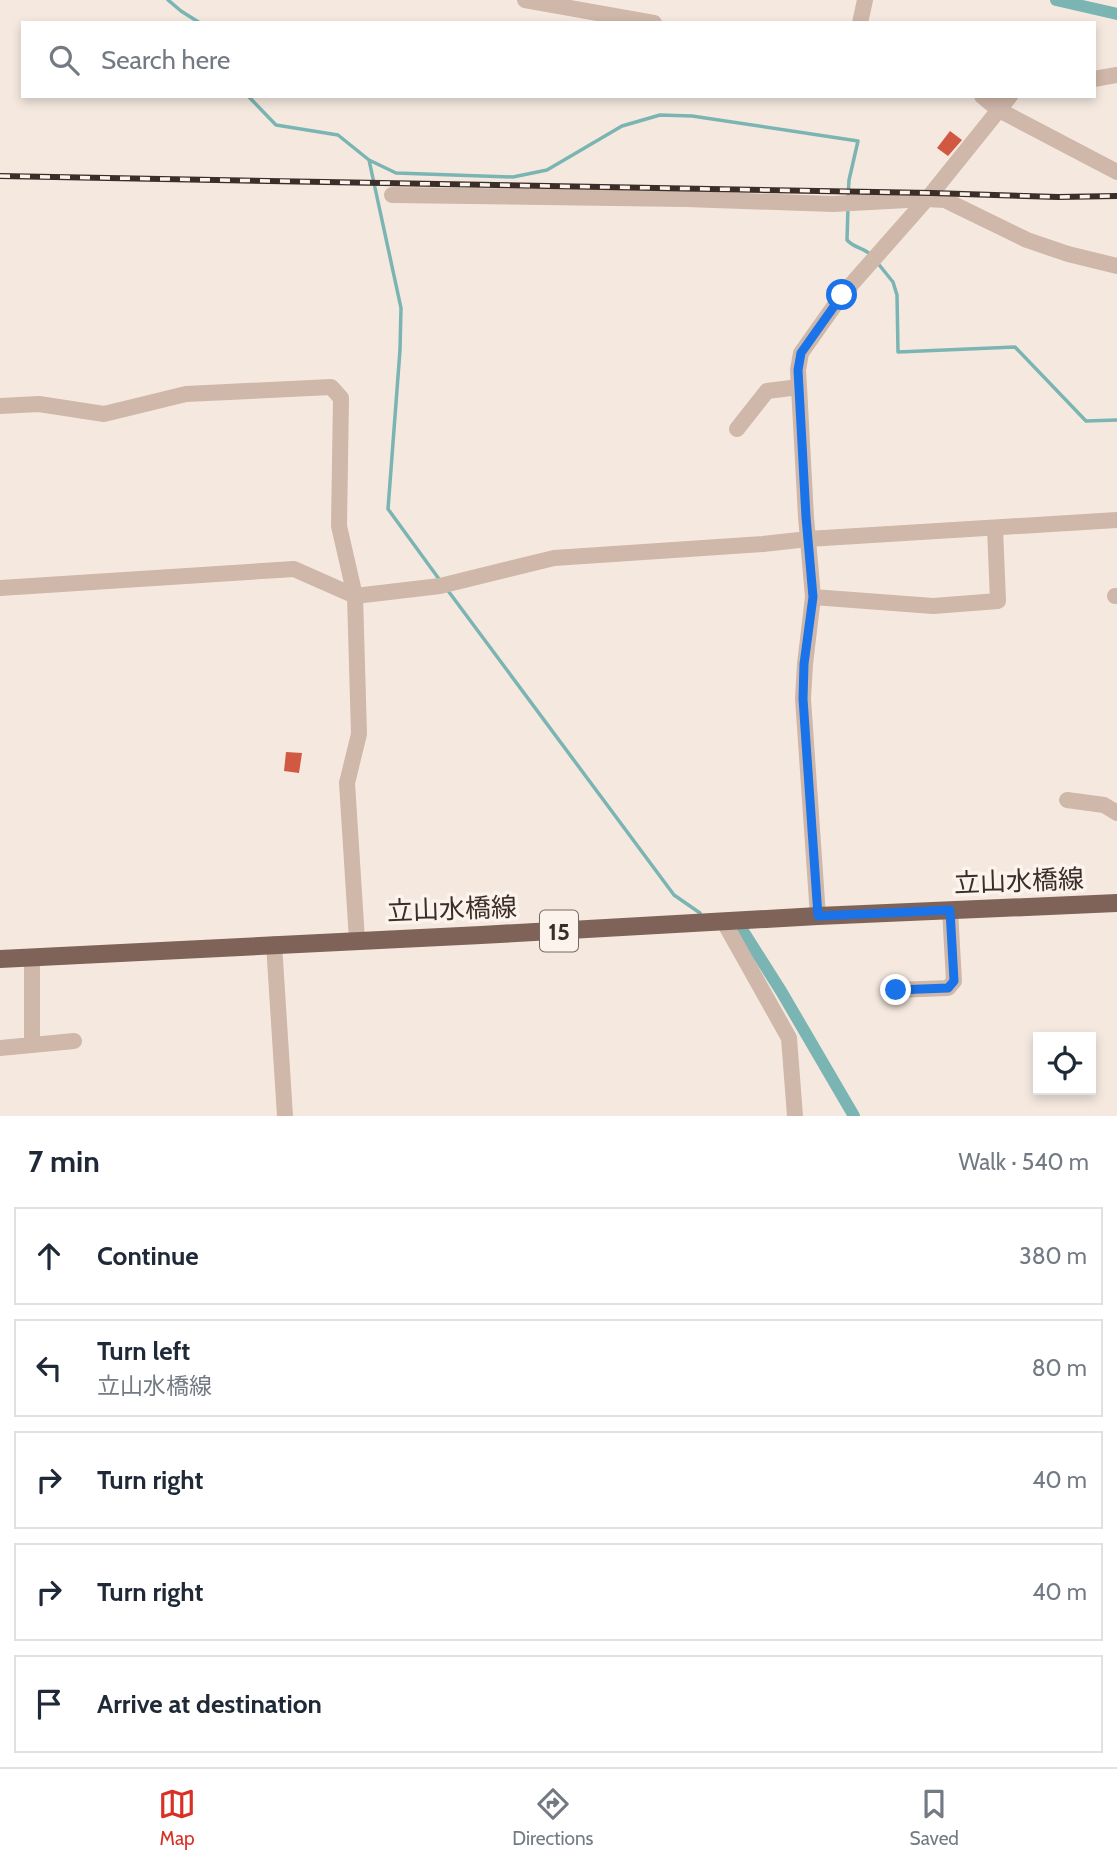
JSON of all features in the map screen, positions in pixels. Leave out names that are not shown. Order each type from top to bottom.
[{"type":"main road","name":"立山水橋線","points":[[0,959],[1117,903]]},
{"type":"street","points":[[525,0],[643,21]]},
{"type":"street","points":[[860,21],[865,0]]},
{"type":"street","points":[[1096,80],[1117,75]]},
{"type":"street","points":[[984,98],[999,110],[1117,172]]},
{"type":"street","points":[[818,916],[803,699],[804,664],[813,597],[798,370],[801,353],[842,295],[926,199],[1008,98]]},
{"type":"street","points":[[392,195],[833,204],[945,200],[1027,240],[1117,266]]},
{"type":"street","points":[[0,405],[38,404],[104,414],[186,394],[331,387],[341,398],[339,526],[355,596],[359,734],[347,783],[357,940]]},
{"type":"street","points":[[737,429],[767,391],[799,387]]},
{"type":"street","points":[[0,587],[294,569],[355,596],[440,586],[554,558],[1117,520]]},
{"type":"street","points":[[813,597],[933,606],[998,601],[995,528]]},
{"type":"street","points":[[1067,800],[1104,805],[1117,813]]},
{"type":"street","points":[[896,990],[948,988],[954,981],[950,910]]},
{"type":"street","points":[[724,922],[789,1038],[795,1116]]},
{"type":"street","points":[[274,944],[285,1116]]},
{"type":"street","points":[[32,957],[32,1045]]},
{"type":"street","points":[[0,1048],[74,1041]]},
{"type":"building","points":[[950,131],[962,140],[948,156],[937,148]]},
{"type":"building","points":[[286,752],[302,753],[299,773],[284,771]]},
{"type":"waterway","points":[[168,0],[197,21]]},
{"type":"waterway","points":[[1056,0],[1117,14]]},
{"type":"waterway","points":[[250,98],[276,125],[338,135],[369,160],[401,308],[388,509],[439,579]]},
{"type":"waterway","points":[[369,160],[396,173],[513,177],[547,170],[622,126],[660,115],[692,116],[858,141],[849,180],[848,199]]},
{"type":"waterway","points":[[848,207],[847,240],[871,255]]},
{"type":"waterway","points":[[876,261],[893,282],[897,295],[898,352],[1015,347],[1086,421],[1117,420]]},
{"type":"waterway","points":[[446,588],[674,895],[700,913]]},
{"type":"waterway","points":[[737,928],[743,931],[781,991],[854,1116]]},
{"type":"railway","points":[[0,176],[1117,196]]},
{"type":"route","points":[[842,295],[801,353],[798,370],[813,597],[804,664],[803,699],[818,916],[950,910],[954,981],[948,988],[896,990]]}]
